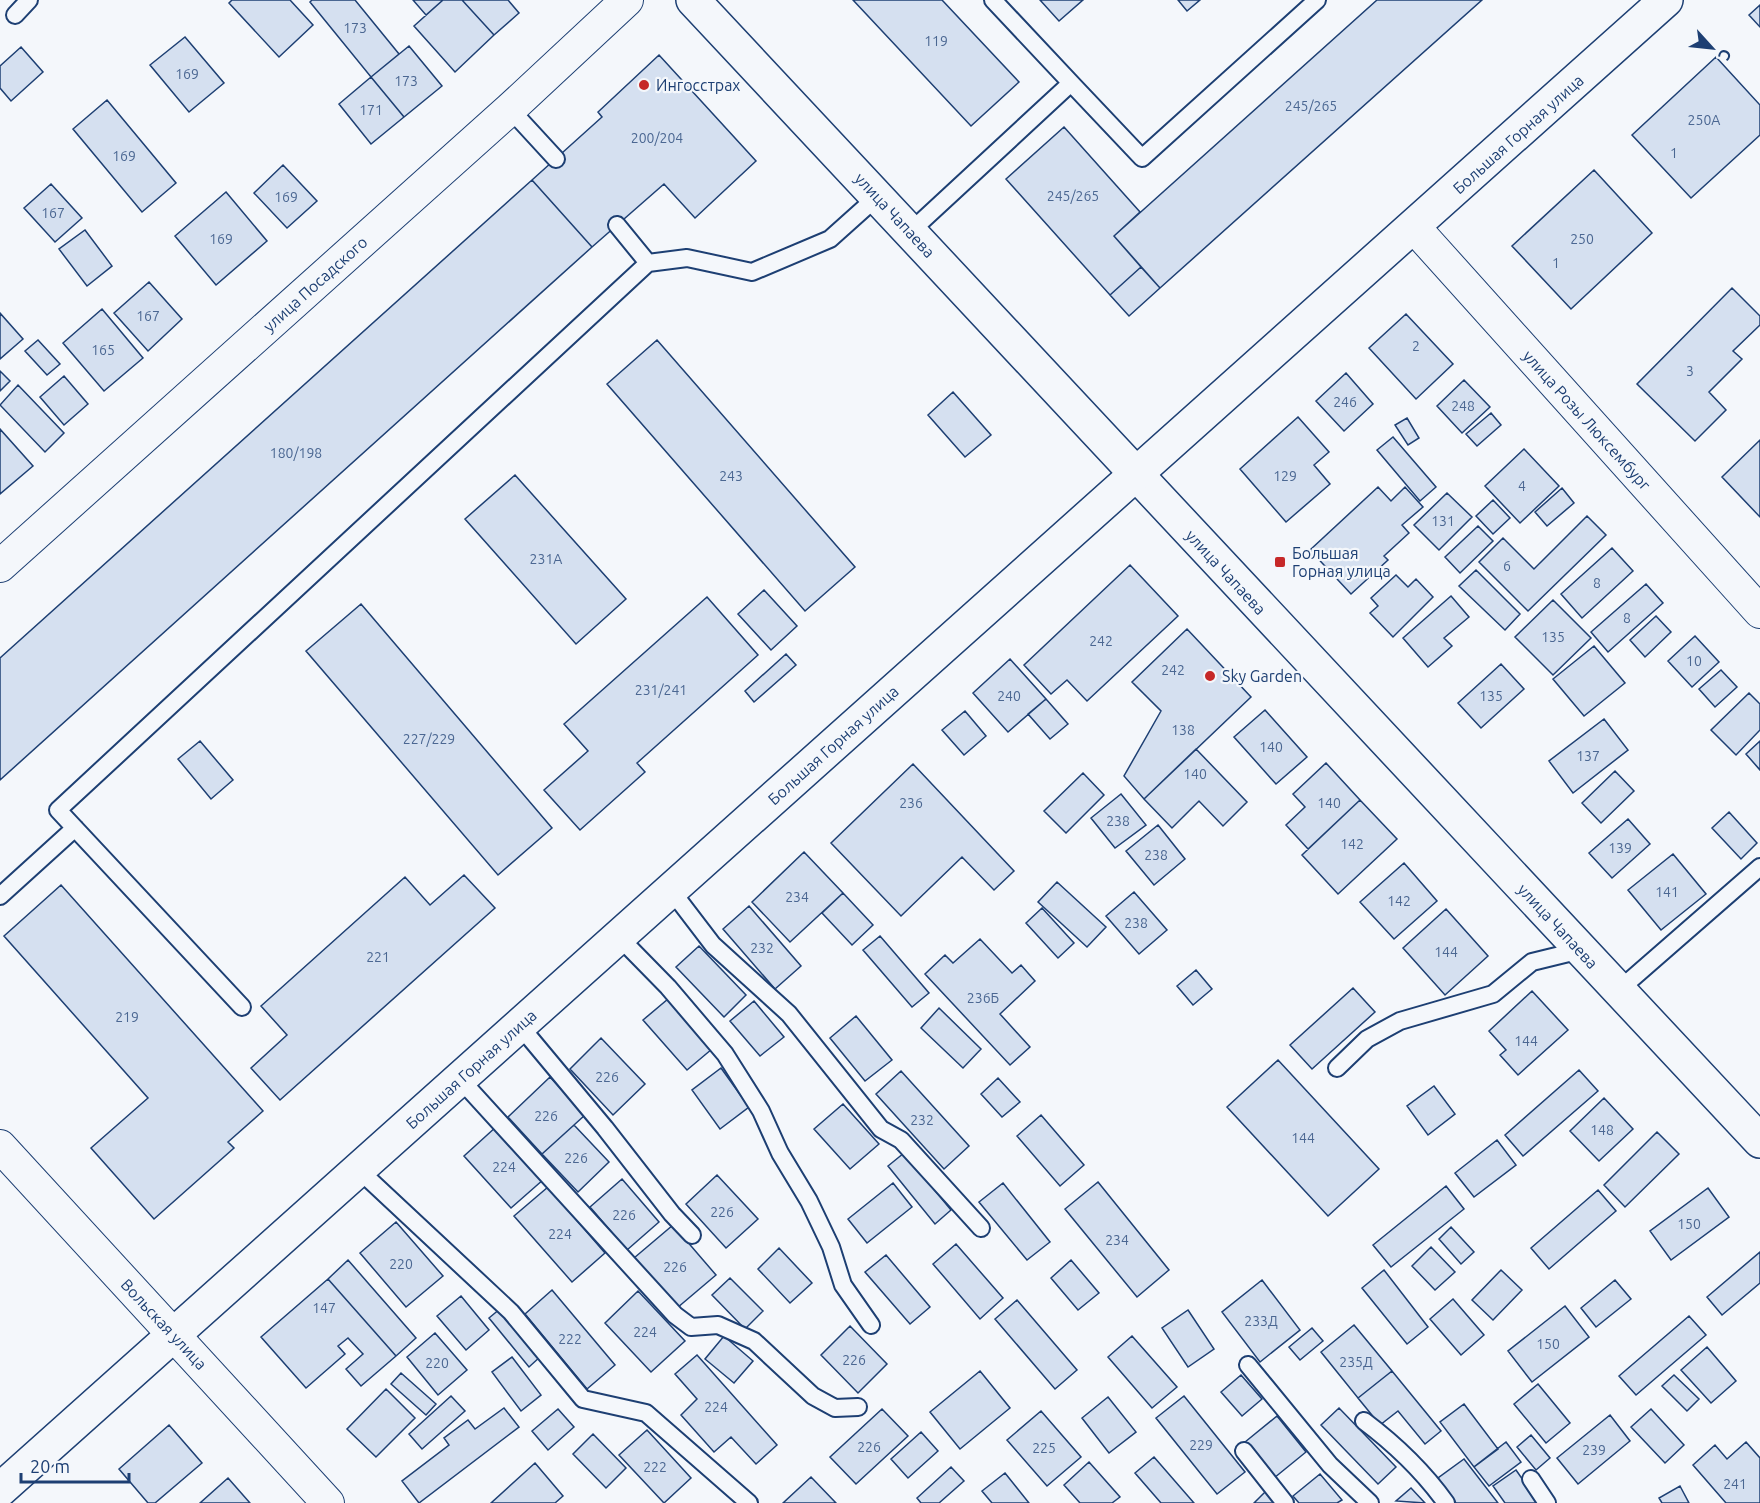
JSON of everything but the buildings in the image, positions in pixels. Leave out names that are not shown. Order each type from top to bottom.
[{"type":"main road","name":"улица Чапаева","points":[[693,0],[1760,1141]]},
{"type":"main road","name":"Большая Горная улица","points":[[0,1490],[1666,0]]},
{"type":"street","name":"улица Посадского","points":[[0,566],[510,109],[627,0]]},
{"type":"street","name":"улица Розы Люксембург","points":[[1414,227],[1760,612]]},
{"type":"street","name":"Вольская улица","points":[[0,1146],[328,1503]]},
{"type":"lane","points":[[15,15],[28,0]]},
{"type":"lane","points":[[993,0],[1142,158],[1317,0]]},
{"type":"lane","points":[[910,232],[1071,83]]},
{"type":"lane","points":[[510,109],[556,159]]},
{"type":"lane","points":[[242,1007],[58,810],[648,263],[687,258],[752,272],[830,239],[878,196]]},
{"type":"lane","points":[[617,225],[648,263]]},
{"type":"lane","points":[[0,896],[75,828]]},
{"type":"lane","points":[[1619,990],[1760,867]]},
{"type":"lane","points":[[671,890],[713,945],[789,1014],[881,1129],[901,1140],[981,1228]]},
{"type":"lane","points":[[619,937],[668,987],[726,1054],[761,1111],[780,1153],[809,1201],[831,1247],[843,1285],[871,1325]]},
{"type":"lane","points":[[1337,1068],[1367,1039],[1400,1021],[1493,994],[1532,962],[1581,950]]},
{"type":"lane","points":[[520,1026],[672,1214],[692,1235]]},
{"type":"lane","points":[[460,1078],[675,1315],[692,1327],[718,1325],[754,1341],[813,1396],[835,1408],[858,1407]]},
{"type":"lane","points":[[359,1170],[512,1312],[583,1400],[646,1413],[749,1503]]},
{"type":"lane","points":[[1248,1365],[1330,1465],[1370,1503]]},
{"type":"lane","points":[[1364,1421],[1389,1440],[1428,1478],[1446,1503]]},
{"type":"lane","points":[[1244,1451],[1285,1503]]},
{"type":"lane","points":[[1531,1479],[1547,1503]]},
{"type":"place","name":"Ингосстрах","points":[[644,85]]},
{"type":"place","name":"Большая Горная улица","points":[[1280,562]]},
{"type":"place","name":"Sky Garden","points":[[1210,676]]}]
